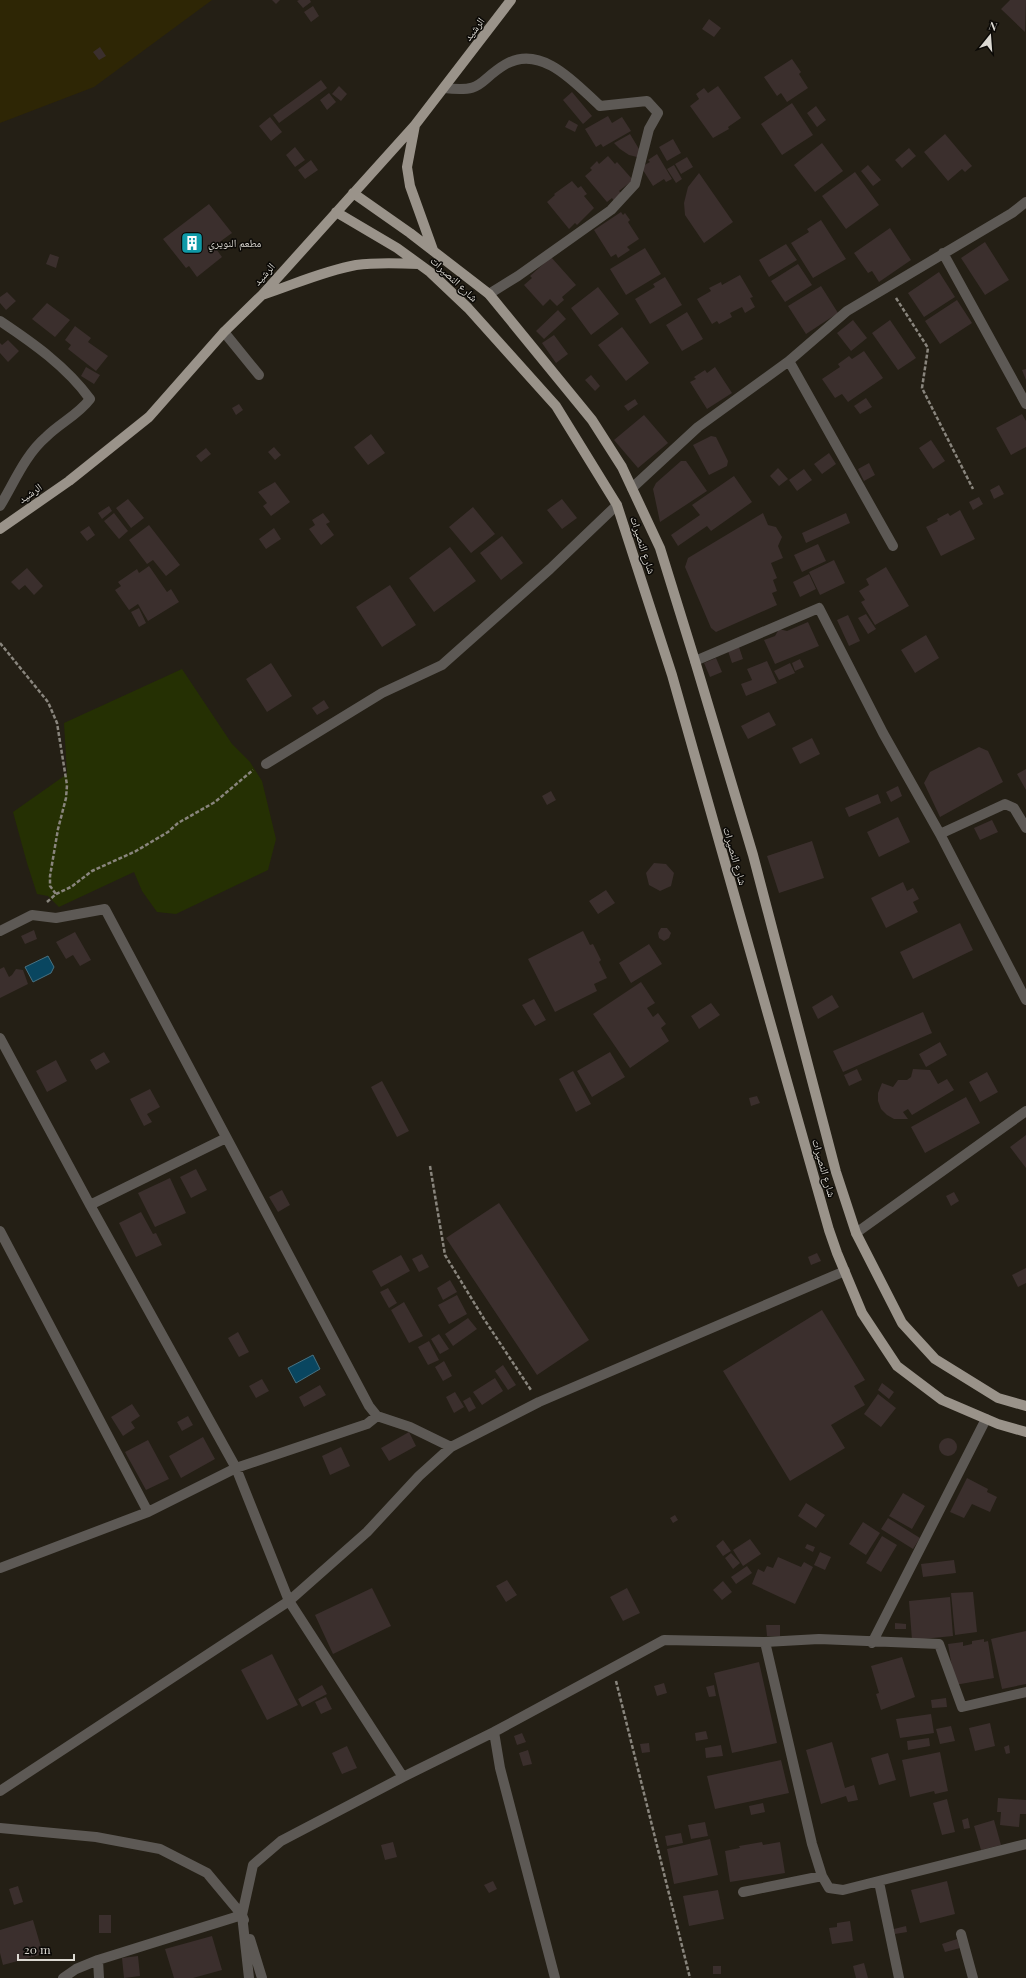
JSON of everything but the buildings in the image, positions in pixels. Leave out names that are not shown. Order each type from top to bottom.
[{"type":"main road","name":"الرشيد","points":[[0,529],[69,480],[149,417],[224,332],[262,295],[415,125],[510,0]]},
{"type":"main road","name":"شارع النصيرات","points":[[415,125],[406,166],[410,186],[433,250]]},
{"type":"main road","name":"شارع النصيرات","points":[[353,193],[433,250],[489,294],[592,420],[622,467],[660,548],[754,854],[836,1172],[856,1233],[902,1323],[935,1359],[998,1398],[1026,1406]]},
{"type":"main road","name":"شارع النصيرات","points":[[336,212],[397,248],[430,272],[468,308],[556,406],[617,505],[672,675],[829,1230],[862,1313],[897,1366],[942,1400],[986,1419],[1026,1432]]},
{"type":"main road","name":"شارع النصيرات","points":[[262,295],[320,274],[356,265],[375,263],[419,264]]},
{"type":"street","points":[[444,88],[463,90],[478,86],[506,64],[522,58],[542,61],[567,76],[600,106],[647,101],[658,113],[649,129],[635,184],[611,210],[518,276],[489,294]]},
{"type":"street","points":[[632,488],[698,427],[788,362],[847,311],[890,287],[943,253],[1012,213],[1026,202]]},
{"type":"street","points":[[943,253],[1026,404]]},
{"type":"street","points":[[0,321],[38,346],[83,389],[90,399],[83,408],[45,437],[34,450],[0,506]]},
{"type":"street","points":[[224,332],[259,375]]},
{"type":"street","points":[[788,362],[893,546]]},
{"type":"street","points":[[266,764],[382,693],[442,665],[550,569],[617,505]]},
{"type":"street","points":[[695,661],[819,608],[883,733],[940,834],[1026,1000]]},
{"type":"street","points":[[940,834],[1005,804],[1014,808],[1026,828]]},
{"type":"street","points":[[0,931],[32,915],[56,918],[105,909],[368,1406],[377,1416],[410,1427],[451,1447]]},
{"type":"street","points":[[0,1038],[90,1205],[236,1468],[289,1601],[403,1777]]},
{"type":"street","points":[[856,1233],[1026,1111]]},
{"type":"street","points":[[90,1205],[226,1138]]},
{"type":"street","points":[[0,1231],[148,1512]]},
{"type":"street","points":[[0,1791],[289,1601],[367,1532],[419,1476],[451,1447],[539,1402],[845,1270]]},
{"type":"street","points":[[0,1568],[148,1512],[236,1468],[367,1424],[377,1416]]},
{"type":"street","points":[[872,1643],[986,1419]]},
{"type":"street","points":[[249,1978],[242,1915],[253,1864],[281,1841],[403,1777],[494,1732],[664,1640],[765,1642],[819,1640],[872,1643],[939,1644],[962,1707],[1026,1692]]},
{"type":"street","points":[[765,1642],[812,1844],[822,1876],[829,1888],[843,1890],[879,1882],[1026,1844]]},
{"type":"street","points":[[494,1732],[500,1768],[555,1978]]},
{"type":"street","points":[[0,1828],[96,1837],[160,1849],[207,1873],[242,1915],[262,1978]]},
{"type":"street","points":[[743,1892],[822,1876]]},
{"type":"street","points":[[879,1882],[899,1978]]},
{"type":"street","points":[[63,1978],[76,1969],[98,1960],[242,1915]]},
{"type":"street","points":[[961,1934],[974,1978]]},
{"type":"street","points":[[98,1960],[99,1978]]},
{"type":"path","points":[[890,287],[928,348],[922,388],[972,489]]},
{"type":"path","points":[[0,643],[48,702],[57,723],[67,785],[66,798],[58,829],[50,876],[50,886],[56,894]]},
{"type":"path","points":[[32,915],[56,894],[71,887],[92,871],[136,851],[168,832],[178,822],[215,802],[248,772],[266,764]]},
{"type":"path","points":[[430,1166],[445,1255],[484,1319],[539,1402]]},
{"type":"path","points":[[613,1667],[690,1978]]},
{"type":"green space","points":[[182,669],[232,744],[250,762],[262,781],[276,839],[268,870],[176,914],[157,912],[142,891],[134,872],[59,907],[48,896],[37,894],[13,812],[67,774],[64,723]]},
{"type":"sand","points":[[0,0],[212,0],[94,87],[0,123]]},
{"type":"water","points":[[48,956],[54,967],[51,973],[33,982],[25,967]]},
{"type":"water","points":[[313,1355],[320,1369],[296,1383],[288,1368]]},
{"type":"place","name":"مطعم النويري","points":[[192,243]]}]
